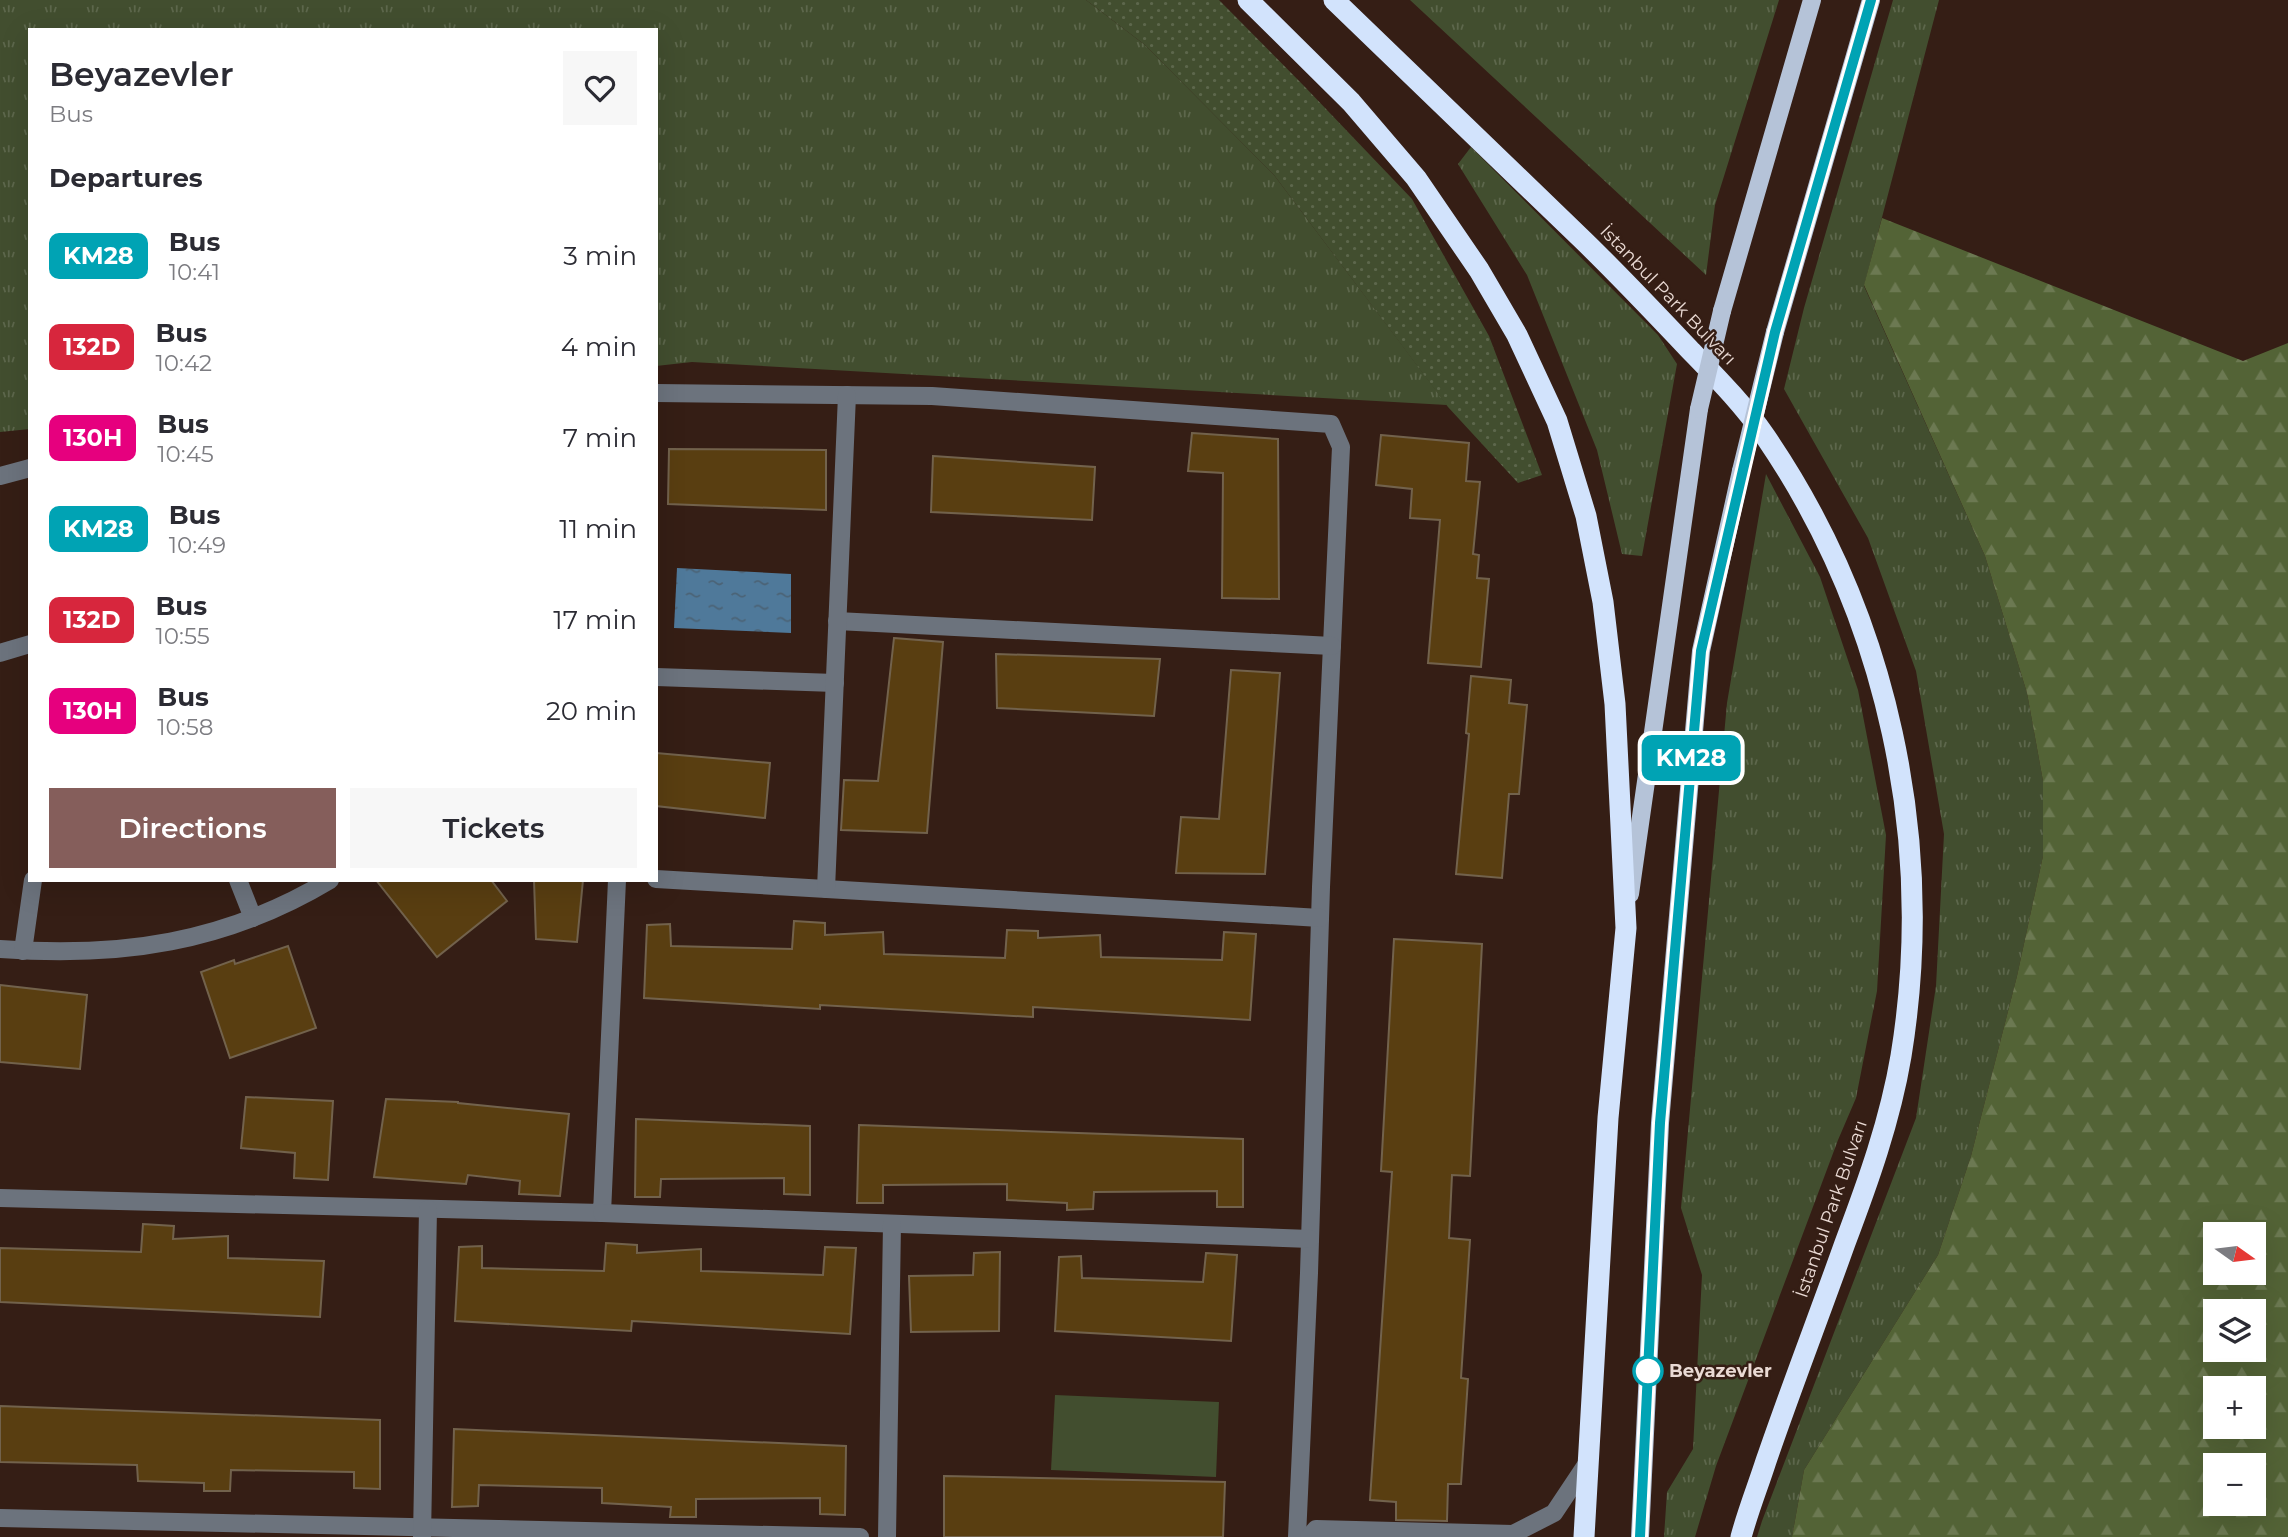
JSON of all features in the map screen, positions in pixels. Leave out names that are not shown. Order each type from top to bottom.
[{"type":"highway","points":[[1248,0],[1351,102],[1416,178],[1479,270],[1517,335],[1558,421],[1586,516],[1603,603],[1615,704],[1626,928],[1608,1118],[1584,1537]]},
{"type":"highway","name":"İstanbul Park Bulvarı","points":[[1334,0],[1629,284],[1736,398],[1765,435],[1836,561],[1880,676],[1906,806],[1911,893],[1910,972],[1900,1057],[1878,1154],[1741,1537]]},
{"type":"main road","name":"İstanbul Park Bulvarı","points":[[1626,928],[1699,409],[1722,311],[1812,0]]},
{"type":"main road","points":[[1640,1537],[1660,1123],[1701,651],[1775,332],[1871,0]]},
{"type":"lane","points":[[658,393],[932,396],[1331,424],[1341,447],[1297,1537]]},
{"type":"lane","points":[[826,889],[847,395]]},
{"type":"lane","points":[[0,476],[28,469]]},
{"type":"lane","points":[[837,621],[1332,646]]},
{"type":"lane","points":[[0,653],[28,645]]},
{"type":"lane","points":[[658,677],[835,683]]},
{"type":"lane","points":[[658,879],[1320,918]]},
{"type":"lane","points":[[23,951],[33,882]]},
{"type":"lane","points":[[239,882],[253,918]]},
{"type":"lane","points":[[0,950],[56,953],[110,951],[172,942],[233,926],[296,900],[327,882]]},
{"type":"lane","points":[[602,1213],[617,882]]},
{"type":"lane","points":[[0,1198],[602,1213],[1310,1239]]},
{"type":"lane","points":[[423,1532],[428,1209]]},
{"type":"lane","points":[[887,1537],[891,1224]]},
{"type":"lane","points":[[1309,1537],[1315,1529],[1513,1534],[1555,1513],[1588,1462]]},
{"type":"lane","points":[[0,1518],[423,1532],[860,1537]]},
{"type":"green space","points":[[0,0],[1086,0],[1145,45],[1274,175],[1447,405],[692,362],[658,366],[658,28],[28,28],[28,429],[0,432]]},
{"type":"green space","points":[[1086,0],[1219,0],[1305,87],[1412,199],[1489,336],[1542,475],[1518,483],[1448,407],[1274,175],[1145,45]]},
{"type":"green space","points":[[1410,0],[1779,0],[1715,205],[1706,275]]},
{"type":"green space","points":[[1893,0],[1939,0],[1864,286],[1985,556],[2027,693],[2043,781],[2043,856],[2017,976],[1971,1156],[1938,1255],[1804,1470],[1792,1537],[1757,1537],[1916,1118],[1936,986],[1944,834],[1916,671],[1868,538],[1784,389],[1804,308]]},
{"type":"green space","points":[[1471,147],[1658,335],[1677,364],[1642,556],[1622,554],[1597,450],[1527,275],[1458,164]]},
{"type":"green space","points":[[1882,218],[2243,361],[2288,343],[2288,1537],[1792,1537],[1804,1470],[1938,1255],[1971,1156],[2017,976],[2043,856],[2043,781],[2027,693],[1985,556],[1864,285]]},
{"type":"green space","points":[[1766,474],[1820,577],[1858,690],[1886,835],[1877,991],[1856,1098],[1716,1466],[1695,1537],[1664,1537],[1667,1492],[1693,1449],[1702,1275],[1681,1208],[1727,703]]},
{"type":"green space","points":[[1055,1395],[1219,1402],[1216,1477],[1051,1470]]},
{"type":"water","points":[[677,568],[791,574],[791,633],[674,628]]},
{"type":"building","points":[[1192,433],[1278,439],[1279,599],[1222,598],[1223,473],[1188,471]]},
{"type":"building","points":[[1381,435],[1469,443],[1466,481],[1480,482],[1473,554],[1479,555],[1477,578],[1489,579],[1481,667],[1428,663],[1440,520],[1410,518],[1412,489],[1376,485]]},
{"type":"building","points":[[669,449],[826,450],[826,510],[668,504]]},
{"type":"building","points":[[933,456],[1095,467],[1092,520],[931,512]]},
{"type":"building","points":[[894,638],[943,642],[927,833],[841,830],[844,780],[878,781]]},
{"type":"building","points":[[996,654],[1160,659],[1154,716],[997,708]]},
{"type":"building","points":[[1231,670],[1280,673],[1265,874],[1176,873],[1181,817],[1219,819]]},
{"type":"building","points":[[1471,676],[1511,680],[1509,703],[1527,705],[1519,794],[1509,794],[1502,878],[1456,874],[1469,734],[1466,733]]},
{"type":"building","points":[[658,753],[770,763],[765,818],[658,806]]},
{"type":"building","points":[[378,882],[493,882],[507,901],[437,957]]},
{"type":"building","points":[[534,882],[583,882],[577,942],[536,939]]},
{"type":"building","points":[[794,921],[825,923],[825,935],[883,932],[884,954],[1005,958],[1007,930],[1038,931],[1038,938],[1100,935],[1101,957],[1222,960],[1224,932],[1256,934],[1250,1020],[1033,1007],[1033,1017],[820,1005],[820,1009],[644,998],[647,925],[670,924],[671,946],[792,949]]},
{"type":"building","points":[[1394,939],[1482,944],[1470,1176],[1452,1175],[1449,1238],[1470,1240],[1461,1378],[1468,1379],[1461,1484],[1448,1484],[1447,1521],[1396,1520],[1396,1502],[1370,1500],[1392,1172],[1381,1171]]},
{"type":"building","points":[[288,946],[316,1028],[230,1058],[201,972]]},
{"type":"building","points":[[0,985],[87,995],[80,1069],[0,1062]]},
{"type":"building","points":[[246,1097],[333,1101],[328,1180],[294,1178],[295,1153],[241,1148]]},
{"type":"building","points":[[386,1099],[458,1102],[569,1114],[560,1196],[519,1194],[520,1181],[468,1175],[466,1184],[374,1177]]},
{"type":"building","points":[[636,1119],[810,1126],[810,1195],[784,1194],[784,1178],[661,1179],[660,1197],[635,1197]]},
{"type":"building","points":[[859,1125],[1243,1139],[1243,1207],[1217,1207],[1217,1191],[1094,1192],[1093,1209],[1067,1210],[1067,1203],[1007,1200],[1007,1184],[883,1185],[883,1203],[857,1203]]},
{"type":"building","points":[[143,1224],[174,1226],[173,1239],[228,1236],[228,1258],[324,1261],[320,1317],[0,1302],[0,1248],[141,1252]]},
{"type":"building","points":[[606,1243],[637,1245],[637,1253],[701,1249],[701,1271],[823,1275],[825,1247],[856,1248],[850,1334],[632,1321],[631,1331],[455,1321],[459,1247],[482,1246],[482,1268],[604,1271]]},
{"type":"building","points":[[1000,1252],[999,1331],[911,1332],[909,1276],[973,1275],[974,1253]]},
{"type":"building","points":[[1206,1253],[1237,1255],[1231,1341],[1055,1331],[1059,1257],[1081,1256],[1082,1278],[1203,1282]]},
{"type":"building","points":[[0,1406],[380,1420],[380,1489],[354,1488],[354,1472],[231,1470],[230,1491],[204,1491],[204,1483],[138,1481],[137,1465],[0,1462]]},
{"type":"building","points":[[454,1429],[846,1446],[845,1515],[820,1514],[820,1498],[696,1499],[696,1517],[670,1517],[671,1507],[602,1503],[602,1488],[479,1485],[478,1506],[452,1507]]},
{"type":"building","points":[[944,1476],[1225,1482],[1223,1537],[944,1537]]},
{"type":"bus line","name":"KM28","points":[[1640,1537],[1660,1123],[1701,651],[1775,332],[1871,0]]},
{"type":"place","name":"Beyazevler","points":[[1648,1371]]}]
